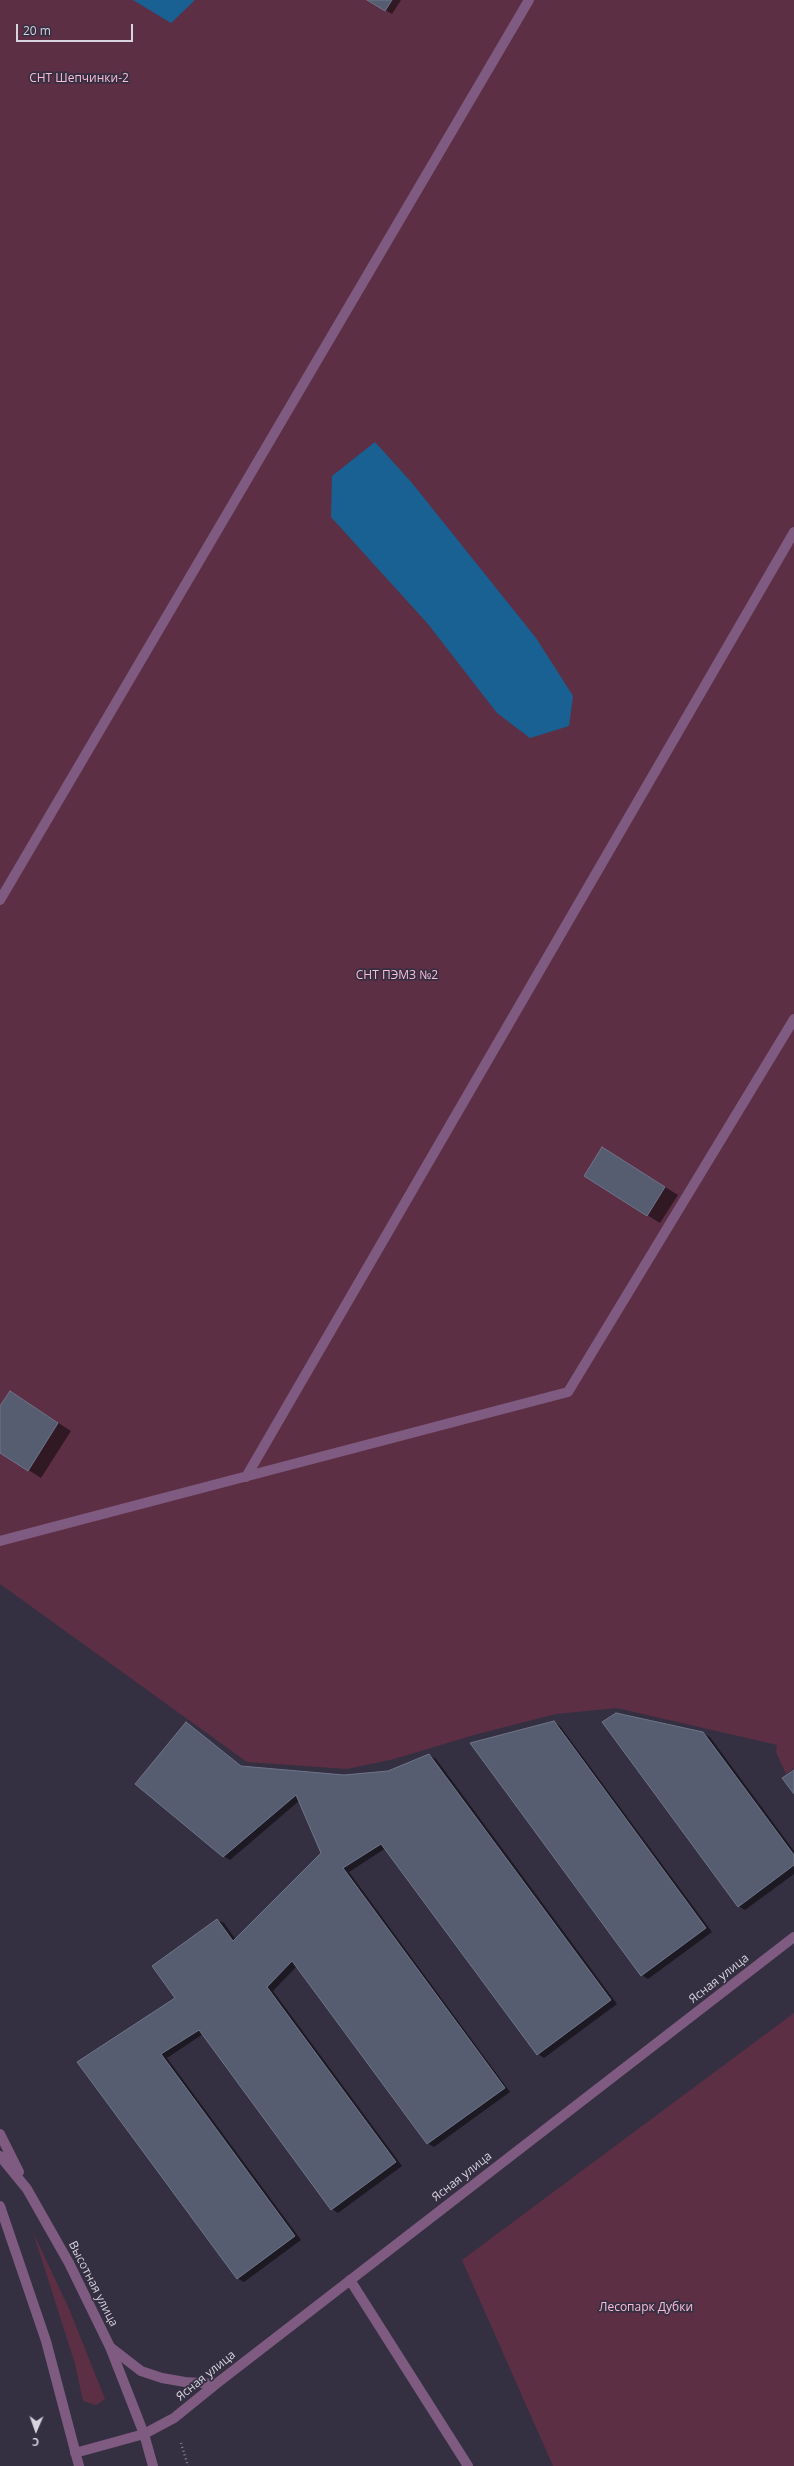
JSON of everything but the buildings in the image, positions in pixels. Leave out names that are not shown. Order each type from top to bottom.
[{"type":"street","points":[[0,900],[529,0]]},
{"type":"street","points":[[246,1477],[794,532]]},
{"type":"street","points":[[0,1541],[568,1392],[794,1019]]},
{"type":"street","name":"Ясная улица","points":[[144,2434],[174,2418],[794,1937]]},
{"type":"street","points":[[0,2134],[27,2188]]},
{"type":"street","name":"Высотная улица","points":[[0,2156],[27,2188],[69,2263],[110,2347],[144,2434],[153,2466]]},
{"type":"street","points":[[0,2206],[46,2341],[78,2466]]},
{"type":"street","points":[[350,2280],[468,2466]]},
{"type":"street","points":[[110,2347],[141,2371],[162,2378],[185,2382],[216,2384]]},
{"type":"street","points":[[75,2453],[144,2434]]},
{"type":"green space","name":"СНТ ПЭМЗ №2","points":[[0,0],[794,0],[794,1768],[786,1774],[776,1752],[777,1745],[617,1708],[556,1714],[474,1735],[394,1759],[347,1769],[247,1762],[0,1584]]},
{"type":"green space","name":"Лесопарк Дубки","points":[[794,2013],[794,2466],[553,2466],[462,2260]]},
{"type":"green space","points":[[33,2232],[70,2311],[105,2399],[96,2405],[83,2401],[75,2364]]},
{"type":"water","points":[[133,0],[194,0],[194,1],[171,23]]},
{"type":"water","points":[[375,442],[412,483],[536,638],[573,696],[569,726],[530,738],[497,713],[428,624],[331,517],[332,476]]},
{"type":"park label","name":"СНТ Шепчинки-2","points":[[79,79]]}]
